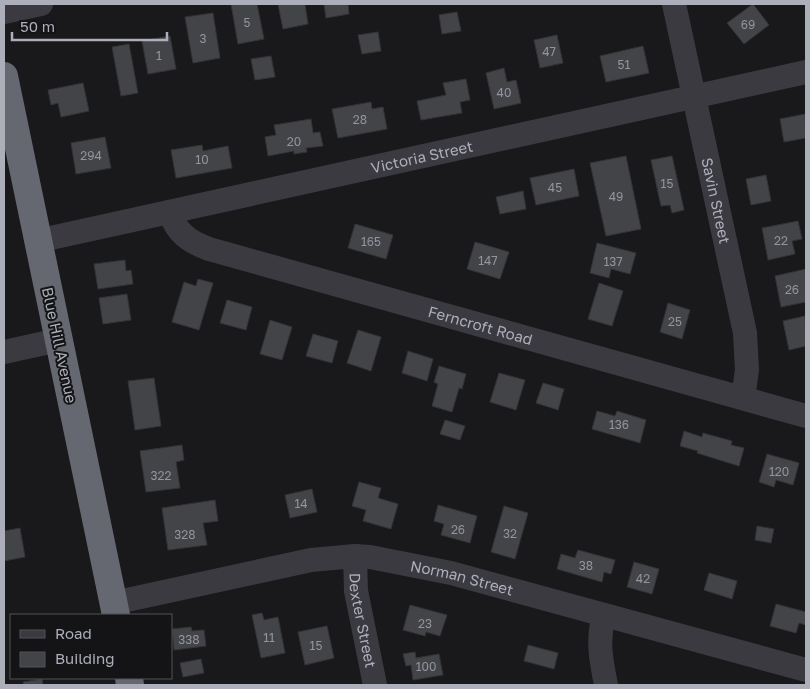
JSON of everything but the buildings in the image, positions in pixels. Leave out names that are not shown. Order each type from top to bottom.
[{"type":"highway","name":"Blue Hill Avenue","points":[[4,76],[115,609]]},
{"type":"street","points":[[4,12],[41,4]]},
{"type":"street","name":"Savin Street","points":[[674,4],[745,333],[747,370],[743,398]]},
{"type":"street","name":"Victoria Street","points":[[37,241],[806,72]]},
{"type":"street","name":"Ferncroft Road","points":[[170,212],[176,228],[183,235],[209,249],[806,416]]},
{"type":"street","points":[[4,352],[59,340]]},
{"type":"street","name":"Norman Street","points":[[115,609],[311,560],[355,556],[384,558],[451,573],[806,670]]},
{"type":"street","name":"Dexter Street","points":[[355,556],[356,592],[375,685]]},
{"type":"street","points":[[604,615],[599,645],[606,685]]}]
